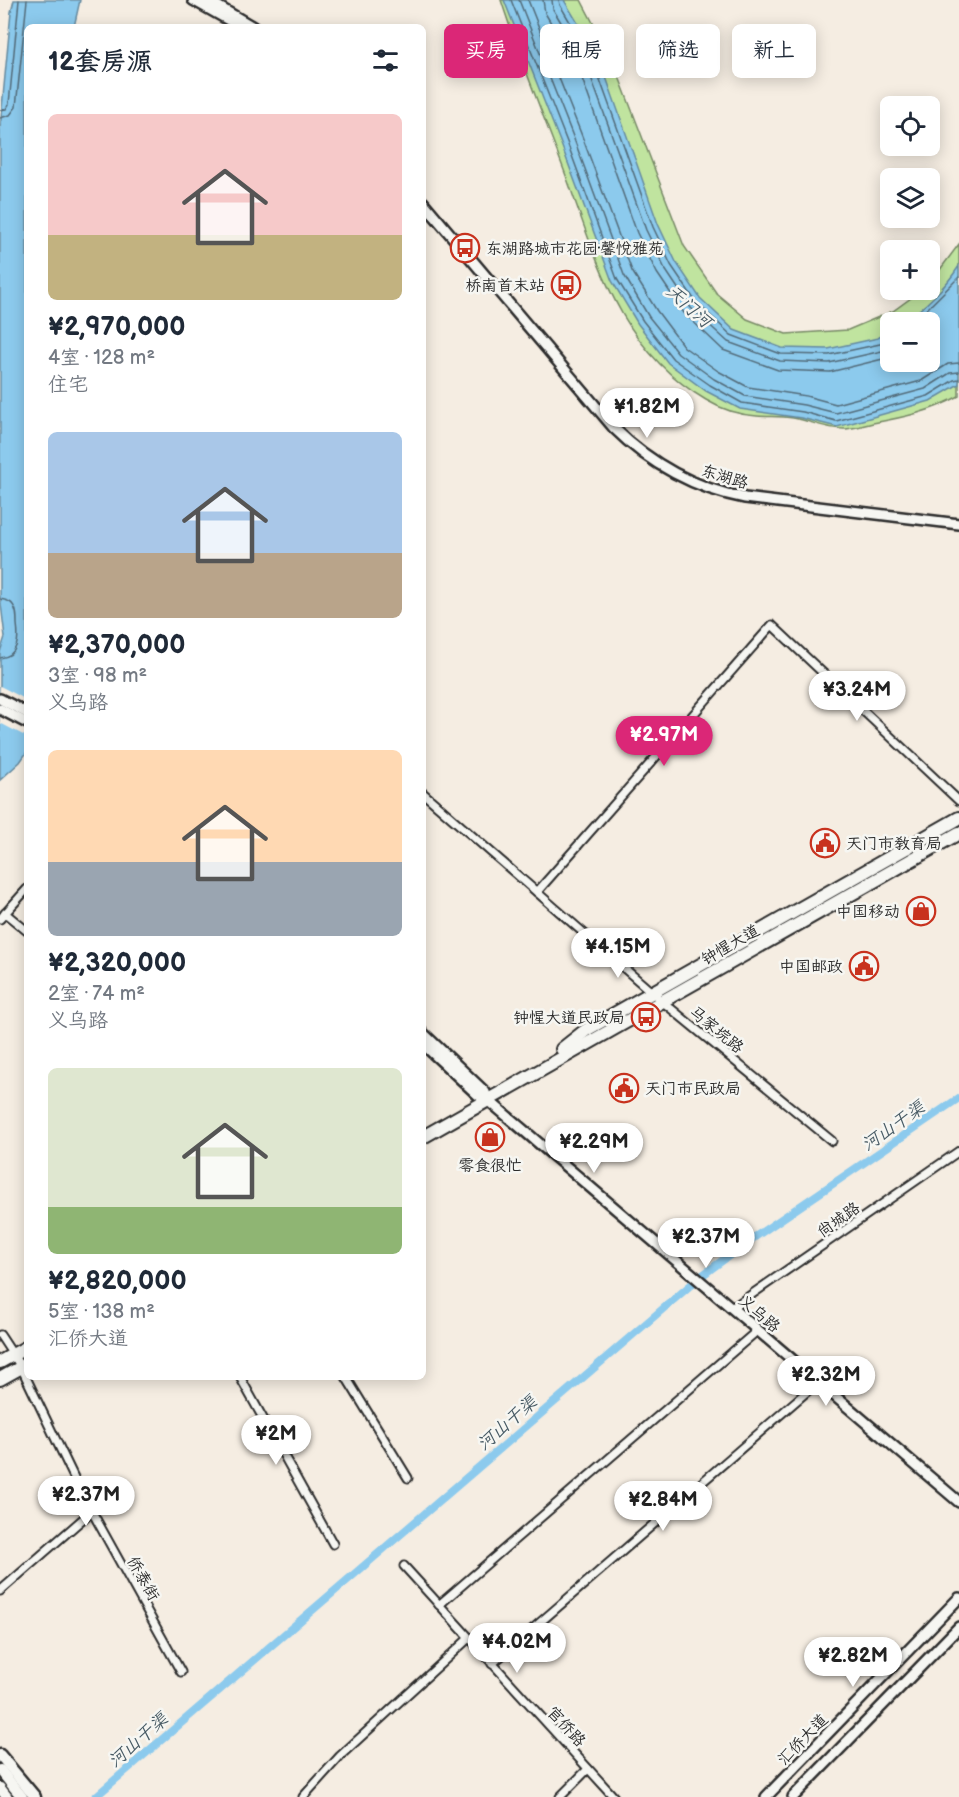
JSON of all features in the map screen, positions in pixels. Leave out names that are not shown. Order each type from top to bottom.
[{"type":"highway","points":[[887,862],[959,818]]},
{"type":"highway","name":"钟惺大道","points":[[426,1130],[483,1095],[767,938],[887,862],[959,825]]},
{"type":"highway","name":"钟惺大道","points":[[767,938],[865,890],[959,833]]},
{"type":"highway","points":[[865,890],[959,840]]},
{"type":"highway","points":[[0,1362],[22,1363]]},
{"type":"highway","points":[[0,1368],[22,1363]]},
{"type":"highway","points":[[0,1379],[22,1363]]},
{"type":"highway","points":[[0,1385],[22,1363]]},
{"type":"main road","points":[[193,0],[236,24]]},
{"type":"main road","points":[[207,0],[248,24]]},
{"type":"main road","name":"东湖路","points":[[426,206],[614,428],[640,452],[668,470],[716,491],[745,498],[959,524]]},
{"type":"main road","name":"东湖路","points":[[426,214],[611,430],[629,447],[666,473],[704,492],[745,503],[959,529]]},
{"type":"main road","points":[[0,699],[24,711]]},
{"type":"main road","points":[[0,710],[24,722]]},
{"type":"main road","name":"义乌路","points":[[426,1036],[483,1095]]},
{"type":"main road","name":"义乌路","points":[[426,1047],[959,1502]]},
{"type":"main road","name":"汇侨大道","points":[[766,1797],[959,1598]]},
{"type":"main road","name":"汇侨大道","points":[[793,1797],[959,1627]]},
{"type":"main road","points":[[0,1755],[35,1797]]},
{"type":"main road","points":[[0,1770],[22,1797]]},
{"type":"main road","points":[[0,1788],[7,1797]]},
{"type":"street","points":[[537,892],[772,625],[959,801]]},
{"type":"street","name":"马家垸路","points":[[426,797],[660,999],[832,1141]]},
{"type":"street","points":[[24,892],[3,916],[24,929]]},
{"type":"street","name":"尚城路","points":[[732,1308],[959,1151]]},
{"type":"street","points":[[439,1605],[758,1330]]},
{"type":"street","name":"侨泰街","points":[[0,1335],[22,1363]]},
{"type":"street","name":"侨泰街","points":[[30,1380],[92,1511],[181,1672]]},
{"type":"street","points":[[242,1380],[333,1544]]},
{"type":"street","points":[[348,1380],[408,1478]]},
{"type":"street","points":[[492,1664],[818,1382]]},
{"type":"street","points":[[0,1591],[92,1511]]},
{"type":"street","name":"官侨路","points":[[404,1566],[614,1797]]},
{"type":"street","points":[[303,1797],[340,1756],[469,1638]]},
{"type":"street","points":[[560,1797],[588,1768]]},
{"type":"green space","points":[[501,0],[581,0],[594,24],[540,24],[540,78],[620,78],[684,246],[717,294],[747,319],[786,334],[848,330],[880,316],[880,372],[940,372],[940,312],[891,312],[908,300],[940,300],[940,270],[959,244],[959,396],[917,413],[853,428],[839,429],[793,418],[731,411],[706,400],[674,378],[649,352],[628,323],[611,293],[528,75],[528,24],[510,24]]},
{"type":"water","points":[[14,0],[80,0],[75,24],[24,24],[24,756],[0,780],[0,652],[5,637],[0,596],[0,129]]},
{"type":"water","name":"天门河","points":[[504,0],[564,0],[578,24],[540,24],[540,78],[606,78],[658,224],[676,262],[700,298],[734,330],[782,348],[828,349],[880,337],[880,372],[940,372],[940,312],[917,312],[931,300],[940,300],[940,291],[959,266],[959,384],[930,401],[837,427],[801,418],[740,409],[706,391],[668,363],[638,324],[612,281],[528,61],[528,24],[514,24]]},
{"type":"pier","points":[[0,686],[24,698],[24,735],[0,723]]},
{"type":"waterway","name":"河山干渠","points":[[95,1797],[700,1277],[959,1098]]},
{"type":"place","name":"东湖路城市花园·馨悦雅苑","points":[[465,248]]},
{"type":"place","name":"桥南首末站","points":[[566,285]]},
{"type":"place","name":"天门市教育局","points":[[825,843]]},
{"type":"place","name":"中国移动","points":[[921,911]]},
{"type":"place","name":"中国邮政","points":[[864,966]]},
{"type":"place","name":"钟惺大道民政局","points":[[646,1017]]},
{"type":"place","name":"天门市民政局","points":[[624,1088]]},
{"type":"place","name":"零食很忙","points":[[490,1137]]}]
